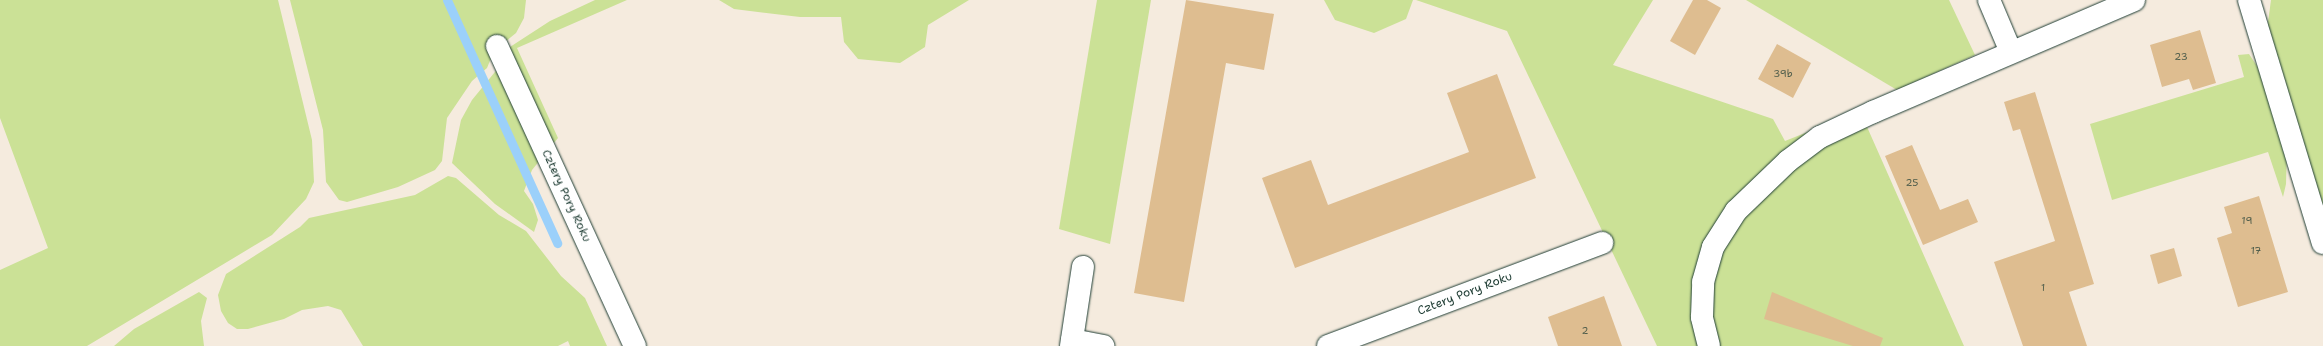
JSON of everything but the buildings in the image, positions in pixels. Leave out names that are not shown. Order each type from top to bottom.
[{"type":"street","points":[[1989,0],[2011,52]]},
{"type":"street","points":[[1709,346],[1702,317],[1703,282],[1713,247],[1736,211],[1788,161],[1820,137],[2011,52],[2134,0]]},
{"type":"street","points":[[2249,0],[2323,243]]},
{"type":"street","name":"Cztery Pory Roku","points":[[497,46],[635,346]]},
{"type":"street","name":"Cztery Pory Roku","points":[[1328,346],[1602,242]]},
{"type":"street","points":[[1083,267],[1072,343],[1103,346]]},
{"type":"green space","points":[[0,0],[278,0],[312,140],[314,182],[306,199],[272,235],[87,346],[0,346],[0,270],[48,248],[0,118]]},
{"type":"green space","points":[[290,0],[526,0],[524,18],[516,33],[494,51],[487,68],[472,81],[447,118],[442,161],[435,170],[398,187],[347,202],[339,200],[326,182],[323,130]]},
{"type":"green space","points":[[595,0],[627,0],[517,48],[558,138],[532,170],[524,191],[533,204],[538,220],[534,232],[495,204],[452,163],[461,120],[472,100],[499,67],[507,49],[550,21]]},
{"type":"green space","points":[[719,0],[969,0],[928,25],[925,47],[900,63],[858,59],[844,42],[841,17],[800,17],[734,9]]},
{"type":"green space","points":[[1097,0],[1151,0],[1110,244],[1059,229]]},
{"type":"green space","points":[[1324,0],[1413,0],[1406,19],[1374,33],[1335,20]]},
{"type":"green space","points":[[1416,0],[1653,0],[1613,65],[1773,119],[1785,141],[1860,111],[1964,346],[1657,346],[1507,31]]},
{"type":"green space","points":[[1746,0],[1949,0],[1975,55],[1897,90]]},
{"type":"green space","points":[[2271,0],[2323,0],[2323,220],[2267,30]]},
{"type":"green space","points":[[2249,54],[2259,69],[2287,149],[2286,184],[2283,197],[2268,152],[2112,200],[2090,124],[2244,77],[2238,55]]},
{"type":"green space","points":[[448,176],[456,178],[499,215],[526,231],[561,276],[585,298],[607,346],[570,346],[568,341],[558,346],[363,346],[341,310],[328,306],[302,310],[284,319],[248,329],[237,329],[228,323],[221,311],[218,295],[226,274],[300,227],[309,218],[415,195]]},
{"type":"green space","points":[[199,292],[207,298],[201,321],[204,346],[114,346],[134,329]]},
{"type":"waterway","points":[[447,0],[557,243]]}]
